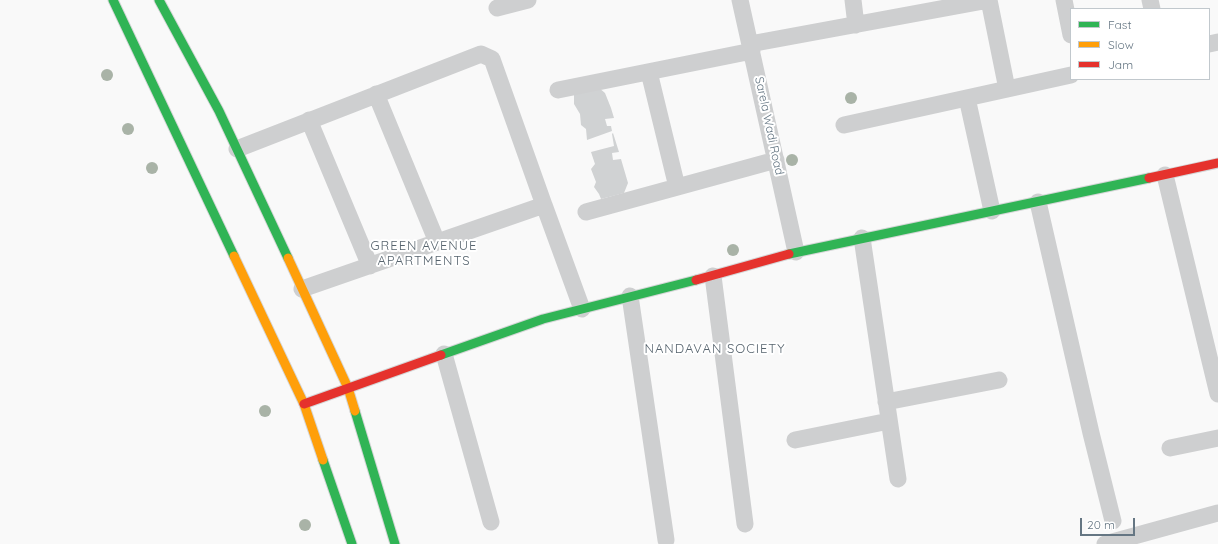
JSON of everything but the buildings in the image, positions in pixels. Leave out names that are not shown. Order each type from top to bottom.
[{"type":"street","points":[[113,0],[304,404],[352,544]]},
{"type":"street","points":[[159,0],[219,110],[348,388],[395,544]]},
{"type":"street","points":[[497,8],[528,0]]},
{"type":"street","name":"Sarela Wadi Road","points":[[740,0],[796,252]]},
{"type":"street","points":[[853,0],[856,24]]},
{"type":"street","points":[[558,90],[649,72],[751,47],[856,24],[989,0],[1007,89]]},
{"type":"street","points":[[1064,0],[1070,31]]},
{"type":"street","points":[[237,149],[481,54],[492,59],[582,309]]},
{"type":"street","points":[[649,72],[677,187]]},
{"type":"street","points":[[844,125],[1070,75]]},
{"type":"street","points":[[376,94],[437,242]]},
{"type":"street","points":[[967,98],[992,211]]},
{"type":"street","points":[[309,120],[370,266]]},
{"type":"street","points":[[586,212],[776,160]]},
{"type":"street","points":[[304,404],[543,319],[713,276],[796,252],[1218,163]]},
{"type":"street","points":[[1165,175],[1218,394]]},
{"type":"street","points":[[1038,202],[1112,521]]},
{"type":"street","points":[[302,289],[544,205]]},
{"type":"street","points":[[862,238],[898,479]]},
{"type":"street","points":[[713,276],[745,524]]},
{"type":"street","points":[[630,296],[666,540]]},
{"type":"street","points":[[444,354],[491,522]]},
{"type":"street","points":[[886,402],[999,380]]},
{"type":"street","points":[[795,440],[889,421]]},
{"type":"street","points":[[1170,448],[1218,438]]},
{"type":"street","points":[[1109,544],[1217,518]]},
{"type":"traffic: fast","points":[[113,0],[234,256]]},
{"type":"traffic: fast","points":[[159,0],[219,111],[288,258]]},
{"type":"traffic: fast","points":[[789,254],[1149,178]]},
{"type":"traffic: fast","points":[[441,355],[543,319],[696,280]]},
{"type":"traffic: fast","points":[[355,411],[395,544]]},
{"type":"traffic: fast","points":[[323,460],[352,544]]},
{"type":"traffic: slow","points":[[234,256],[304,404],[323,460]]},
{"type":"traffic: slow","points":[[288,258],[348,388],[355,411]]},
{"type":"traffic: jam","points":[[1149,178],[1218,163]]},
{"type":"traffic: jam","points":[[696,280],[789,254]]},
{"type":"traffic: jam","points":[[304,404],[441,355]]},
{"type":"district","name":"GREEN AVENUE APARTMENTS","points":[[424,254]]},
{"type":"district","name":"NANDAVAN SOCIETY","points":[[715,349]]}]
